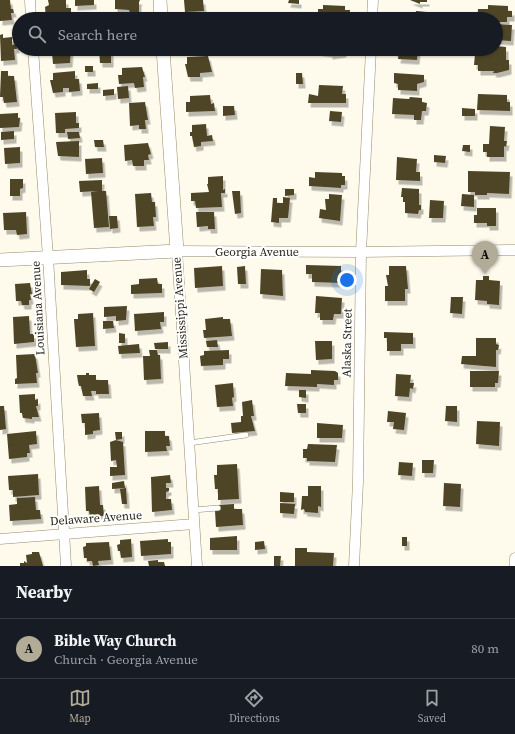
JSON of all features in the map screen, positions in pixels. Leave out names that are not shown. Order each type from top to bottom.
[{"type":"street","points":[[30,0],[31,12]]},
{"type":"street","points":[[160,0],[161,12]]},
{"type":"street","points":[[372,12],[373,0]]},
{"type":"street","name":"Louisiana Avenue","points":[[34,56],[48,257],[66,566]]},
{"type":"street","name":"Mississippi Avenue","points":[[163,56],[197,566]]},
{"type":"street","name":"Alaska Street","points":[[354,566],[358,482],[361,252],[371,56]]},
{"type":"street","name":"Georgia Avenue","points":[[0,260],[176,251],[361,252],[515,250]]},
{"type":"street","name":"Delaware Avenue","points":[[0,538],[194,524]]},
{"type":"street","points":[[515,558],[515,566]]},
{"type":"lane","points":[[188,443],[246,435]]},
{"type":"lane","points":[[193,510],[218,508]]},
{"type":"building","points":[[0,0],[10,0],[11,9],[13,9],[14,12],[11,13],[12,20],[0,21]]},
{"type":"building","points":[[48,0],[66,0],[66,8],[71,8],[71,12],[45,12],[45,7],[49,5]]},
{"type":"building","points":[[75,0],[94,0],[94,5],[75,6]]},
{"type":"building","points":[[115,0],[140,0],[139,12],[115,9]]},
{"type":"building","points":[[184,0],[203,0],[204,11],[185,12]]},
{"type":"building","points":[[289,0],[299,0],[299,4],[288,3]]},
{"type":"building","points":[[410,0],[427,0],[427,2],[420,2],[420,4]]},
{"type":"building","points":[[323,5],[345,6],[345,10],[350,10],[350,12],[318,12],[318,9],[323,9]]},
{"type":"building","points":[[488,5],[508,6],[508,11],[512,11],[512,17],[507,17],[507,22],[503,22],[503,12],[478,12],[478,9],[488,9]]},
{"type":"building","points":[[503,24],[512,25],[511,41],[503,40]]},
{"type":"building","points":[[3,34],[3,38],[12,37],[12,56],[15,56],[15,60],[1,61],[0,35]]},
{"type":"building","points":[[503,47],[506,47],[506,60],[509,60],[509,70],[497,73],[493,73],[494,71],[478,71],[478,65],[474,65],[475,56],[503,56]]},
{"type":"building","points":[[52,56],[70,56],[70,63],[53,64]]},
{"type":"building","points":[[100,56],[111,56],[111,63],[100,63]]},
{"type":"building","points":[[208,56],[212,72],[200,73],[200,77],[188,77],[185,64],[187,64],[187,57]]},
{"type":"building","points":[[398,56],[417,56],[417,60],[398,59]]},
{"type":"building","points":[[85,66],[93,66],[93,72],[85,72]]},
{"type":"building","points":[[142,67],[145,77],[143,77],[144,87],[135,88],[134,83],[119,84],[118,75],[122,75],[122,68]]},
{"type":"building","points":[[1,71],[8,71],[8,76],[14,76],[17,102],[4,103],[3,97],[0,97]]},
{"type":"building","points":[[75,71],[75,79],[79,79],[80,91],[69,92],[69,88],[63,88],[63,92],[53,93],[50,80],[53,80],[53,73]]},
{"type":"building","points":[[296,73],[302,73],[303,84],[296,84]]},
{"type":"building","points":[[394,73],[424,75],[424,82],[417,84],[417,91],[398,90],[398,84],[394,83]]},
{"type":"building","points":[[98,83],[98,89],[87,89],[87,84]]},
{"type":"building","points":[[319,85],[343,86],[342,94],[346,94],[346,103],[308,103],[309,94],[318,96]]},
{"type":"building","points":[[128,86],[129,98],[118,99],[117,87]]},
{"type":"building","points":[[114,89],[114,95],[103,96],[103,90]]},
{"type":"building","points":[[478,94],[507,95],[507,102],[510,102],[510,111],[477,110]]},
{"type":"building","points":[[210,95],[211,104],[214,103],[215,111],[186,112],[186,102],[190,102],[190,96]]},
{"type":"building","points":[[410,97],[422,98],[422,102],[427,103],[426,111],[422,111],[421,120],[414,120],[414,115],[392,114],[393,98],[409,99]]},
{"type":"building","points":[[145,102],[148,120],[145,120],[146,129],[139,129],[139,125],[130,126],[129,103]]},
{"type":"building","points":[[223,106],[234,106],[235,115],[223,116]]},
{"type":"building","points":[[462,108],[475,109],[475,116],[462,116]]},
{"type":"building","points":[[330,111],[342,112],[341,122],[329,121]]},
{"type":"building","points":[[76,112],[76,123],[79,123],[79,128],[65,129],[65,133],[56,133],[55,113]]},
{"type":"building","points":[[18,113],[18,118],[20,118],[19,127],[0,128],[0,114]]},
{"type":"building","points":[[206,124],[207,136],[212,135],[213,141],[201,142],[201,146],[194,147],[192,136],[190,136],[190,132],[192,132],[192,125]]},
{"type":"building","points":[[490,126],[505,127],[504,141],[507,141],[506,147],[504,146],[504,157],[487,157],[487,152],[483,152],[483,144],[489,144]]},
{"type":"building","points":[[14,131],[14,139],[1,140],[1,132]]},
{"type":"building","points":[[67,132],[79,132],[80,138],[68,139]]},
{"type":"building","points":[[94,140],[103,140],[104,147],[95,147]]},
{"type":"building","points":[[79,141],[79,157],[58,156],[56,142]]},
{"type":"building","points":[[148,143],[151,154],[148,155],[149,160],[144,160],[144,166],[133,166],[132,160],[125,161],[124,145]]},
{"type":"building","points":[[463,145],[470,145],[470,152],[462,151]]},
{"type":"building","points":[[20,147],[20,163],[5,164],[4,148]]},
{"type":"building","points":[[434,155],[446,156],[445,163],[434,162]]},
{"type":"building","points":[[397,157],[417,159],[416,172],[420,172],[420,181],[396,180]]},
{"type":"building","points":[[102,158],[103,173],[86,174],[85,159]]},
{"type":"building","points":[[468,171],[510,172],[509,194],[487,193],[487,195],[475,195],[475,192],[468,192]]},
{"type":"building","points":[[315,172],[342,173],[342,176],[345,176],[345,185],[341,185],[341,188],[309,186],[309,177],[315,178]]},
{"type":"building","points":[[223,176],[223,190],[225,189],[225,193],[221,193],[222,207],[196,208],[195,201],[191,201],[191,193],[209,192],[207,184],[208,177]]},
{"type":"building","points":[[10,179],[23,179],[23,188],[20,189],[20,196],[10,196]]},
{"type":"building","points":[[102,180],[102,191],[106,191],[109,227],[94,228],[91,192],[98,191],[80,192],[79,181]]},
{"type":"building","points":[[402,188],[419,189],[419,205],[421,205],[421,210],[419,210],[418,214],[405,213],[405,202],[403,202],[403,197],[401,197]]},
{"type":"building","points":[[285,189],[294,189],[294,195],[285,196]]},
{"type":"building","points":[[232,191],[240,191],[241,213],[235,214]]},
{"type":"building","points":[[151,193],[152,202],[155,202],[156,217],[153,217],[154,226],[137,227],[135,194]]},
{"type":"building","points":[[329,194],[342,195],[340,221],[319,218],[320,209],[326,210],[325,199],[329,199]]},
{"type":"building","points":[[462,194],[474,195],[474,207],[461,206]]},
{"type":"building","points":[[283,197],[290,198],[288,218],[279,218],[279,223],[271,222],[273,198],[277,198],[277,203],[283,203]]},
{"type":"building","points":[[430,200],[444,201],[443,218],[429,218]]},
{"type":"building","points":[[477,208],[496,208],[496,226],[487,226],[487,223],[474,223],[474,215],[477,215]]},
{"type":"building","points":[[26,212],[27,234],[17,235],[16,230],[4,230],[3,213]]},
{"type":"building","points":[[196,212],[214,212],[215,229],[208,229],[208,226],[197,227]]},
{"type":"building","points":[[109,216],[117,216],[118,228],[110,229]]},
{"type":"building","points":[[306,265],[341,266],[341,283],[312,282],[312,274],[306,274]]},
{"type":"building","points":[[222,266],[223,286],[195,288],[194,268]]},
{"type":"building","points":[[245,266],[246,284],[238,284],[237,267]]},
{"type":"building","points":[[389,266],[406,266],[408,289],[405,289],[405,301],[385,301],[385,286],[388,286],[386,275],[389,275]]},
{"type":"building","points":[[261,269],[282,270],[283,296],[260,294]]},
{"type":"building","points":[[87,270],[87,279],[90,279],[90,286],[61,285],[61,272]]},
{"type":"building","points":[[483,276],[489,276],[489,280],[500,281],[499,305],[487,304],[487,301],[475,300],[476,280],[483,280]]},
{"type":"building","points":[[157,278],[158,284],[162,284],[162,293],[131,294],[131,285],[139,284],[139,279]]},
{"type":"building","points":[[95,279],[100,282],[94,292],[89,289]]},
{"type":"building","points":[[30,283],[32,294],[30,294],[31,300],[29,300],[29,305],[22,305],[21,301],[16,301],[15,284]]},
{"type":"building","points":[[316,296],[342,298],[341,314],[334,314],[333,320],[320,320],[320,313],[315,313]]},
{"type":"building","points":[[451,297],[463,297],[462,314],[450,313]]},
{"type":"building","points":[[127,306],[126,320],[116,321],[116,316],[104,317],[104,307]]},
{"type":"building","points":[[164,312],[164,322],[160,322],[161,329],[135,331],[134,314]]},
{"type":"building","points":[[93,313],[95,346],[76,347],[74,319],[78,319],[78,314]]},
{"type":"building","points":[[29,316],[30,334],[34,334],[34,342],[14,344],[13,317]]},
{"type":"building","points":[[223,317],[223,319],[230,319],[232,336],[204,338],[203,330],[206,330],[205,319]]},
{"type":"building","points":[[103,321],[113,321],[114,328],[103,329]]},
{"type":"building","points":[[384,332],[413,333],[413,344],[401,344],[401,351],[387,351],[387,338],[384,338]]},
{"type":"building","points":[[119,333],[125,334],[125,343],[119,343]]},
{"type":"building","points":[[476,338],[496,338],[496,344],[499,345],[498,350],[496,350],[496,367],[461,364],[462,356],[476,356]]},
{"type":"building","points":[[217,340],[218,347],[207,347],[206,341]]},
{"type":"building","points":[[315,341],[332,341],[332,359],[316,360]]},
{"type":"building","points":[[168,342],[168,349],[155,349],[154,343]]},
{"type":"building","points":[[139,344],[140,353],[119,354],[118,346]]},
{"type":"building","points":[[149,350],[157,350],[158,355],[160,355],[161,379],[144,380],[143,356],[150,356]]},
{"type":"building","points":[[229,350],[229,359],[223,359],[223,365],[201,366],[200,356],[204,355],[204,351]]},
{"type":"building","points":[[35,354],[38,373],[36,373],[37,383],[15,384],[15,379],[17,378],[16,355]]},
{"type":"building","points":[[311,370],[335,371],[338,373],[338,380],[334,380],[334,385],[317,384],[317,387],[285,386],[286,373],[311,374]]},
{"type":"building","points":[[470,371],[499,371],[498,383],[495,383],[495,387],[470,387]]},
{"type":"building","points":[[86,373],[89,373],[89,375],[96,375],[96,380],[108,380],[109,394],[96,394],[96,391],[91,391],[92,396],[83,396],[77,375],[86,375]]},
{"type":"building","points":[[396,374],[411,375],[410,383],[414,383],[413,389],[410,388],[409,397],[395,396]]},
{"type":"building","points":[[233,383],[233,406],[217,407],[215,385]]},
{"type":"building","points":[[299,390],[306,390],[306,398],[299,397]]},
{"type":"building","points":[[35,394],[35,400],[38,399],[38,406],[36,406],[39,417],[32,417],[32,419],[23,418],[22,413],[20,413],[19,395]]},
{"type":"building","points":[[252,400],[254,416],[251,416],[255,431],[232,433],[231,423],[241,422],[241,416],[243,416],[242,402]]},
{"type":"building","points":[[297,404],[306,404],[306,413],[298,413]]},
{"type":"building","points":[[0,406],[4,406],[6,429],[0,430]]},
{"type":"building","points":[[446,406],[457,406],[457,422],[445,421]]},
{"type":"building","points":[[388,411],[406,413],[404,430],[393,429],[394,422],[387,422]]},
{"type":"building","points":[[99,413],[100,430],[93,431],[93,434],[85,435],[85,423],[82,423],[81,414]]},
{"type":"building","points":[[477,421],[500,422],[499,446],[476,444]]},
{"type":"building","points":[[317,423],[343,425],[342,438],[317,438]]},
{"type":"building","points":[[36,431],[37,444],[29,445],[30,453],[27,453],[27,457],[9,459],[7,434]]},
{"type":"building","points":[[145,431],[165,431],[165,436],[169,436],[170,446],[166,446],[167,451],[145,452]]},
{"type":"building","points":[[115,432],[122,432],[122,439],[116,440]]},
{"type":"building","points":[[116,440],[123,442],[125,475],[110,476],[110,467],[117,467],[116,460],[111,461],[110,442]]},
{"type":"building","points":[[308,444],[337,445],[335,462],[307,461],[307,458],[303,458],[303,449],[307,449]]},
{"type":"building","points":[[422,460],[434,460],[433,473],[422,473]]},
{"type":"building","points":[[399,462],[413,463],[412,476],[398,475]]},
{"type":"building","points":[[237,464],[239,499],[218,500],[218,489],[215,489],[214,475],[217,475],[217,465]]},
{"type":"building","points":[[38,474],[39,495],[13,497],[13,490],[9,490],[8,476]]},
{"type":"building","points":[[170,475],[171,483],[166,483],[166,488],[169,488],[169,491],[166,492],[166,499],[171,499],[172,510],[152,512],[151,477]]},
{"type":"building","points":[[124,481],[125,488],[112,489],[112,483]]},
{"type":"building","points":[[444,483],[461,484],[460,507],[443,506]]},
{"type":"building","points":[[99,486],[100,505],[103,505],[104,516],[90,516],[89,511],[86,511],[85,487]]},
{"type":"building","points":[[308,486],[321,486],[321,507],[318,506],[318,513],[305,512],[304,509],[301,510],[302,496],[308,496]]},
{"type":"building","points":[[126,488],[127,504],[122,504],[120,489]]},
{"type":"building","points":[[280,492],[294,493],[294,502],[280,502]]},
{"type":"building","points":[[35,497],[36,510],[40,510],[41,519],[10,521],[9,505],[17,504],[17,498]]},
{"type":"building","points":[[280,503],[295,504],[294,514],[280,513]]},
{"type":"building","points":[[234,504],[234,509],[242,509],[243,525],[216,527],[215,511],[218,511],[218,505]]},
{"type":"building","points":[[237,536],[237,550],[210,550],[210,538]]},
{"type":"building","points":[[402,537],[407,537],[407,546],[402,546]]},
{"type":"building","points":[[131,539],[132,557],[121,558],[117,545],[120,544],[120,540]]},
{"type":"building","points":[[168,539],[168,542],[171,542],[171,554],[141,556],[140,541]]},
{"type":"building","points":[[264,541],[265,549],[255,550],[255,542]]},
{"type":"building","points":[[109,542],[111,560],[98,561],[99,565],[93,566],[92,561],[87,561],[87,558],[84,558],[83,547],[86,546],[86,543]]},
{"type":"building","points":[[295,548],[307,548],[307,552],[334,553],[333,566],[295,566]]},
{"type":"building","points":[[32,552],[39,552],[43,566],[20,566],[20,563],[24,563],[24,561],[27,563],[26,555],[32,554]]},
{"type":"building","points":[[274,556],[281,556],[280,566],[274,566]]},
{"type":"building","points":[[158,560],[158,562],[164,562],[165,566],[149,566],[148,561]]},
{"type":"place","name":"Bible Way Church","points":[[485,274]]}]
